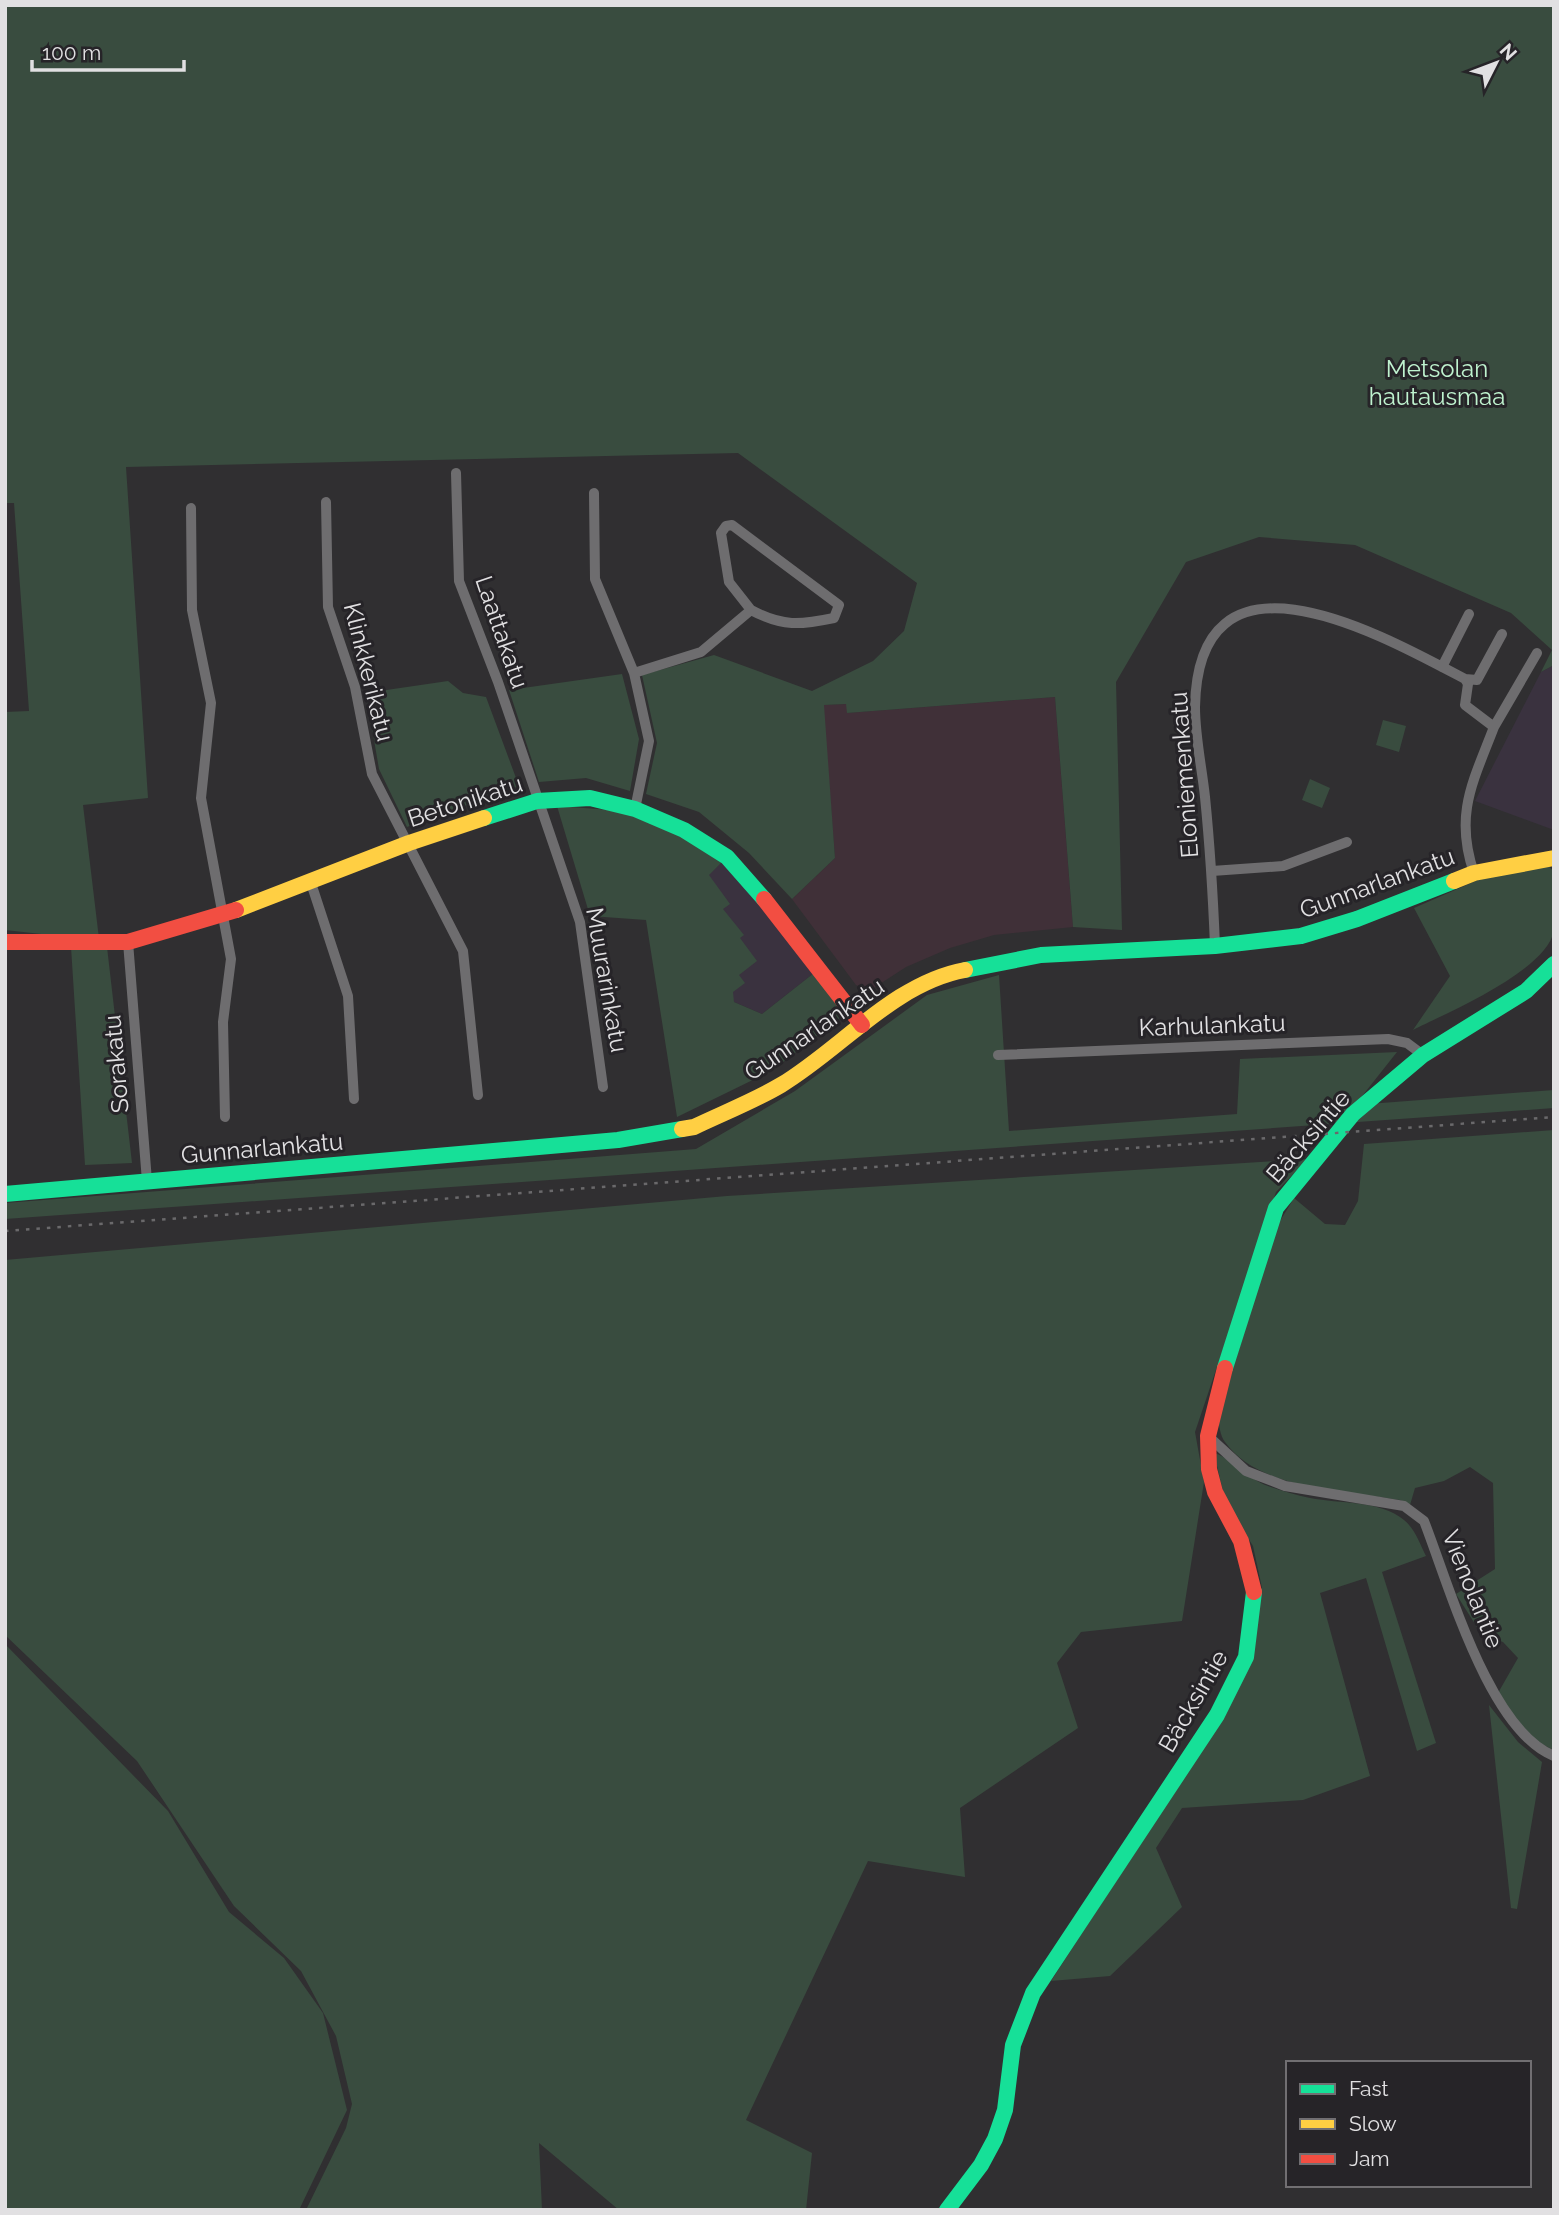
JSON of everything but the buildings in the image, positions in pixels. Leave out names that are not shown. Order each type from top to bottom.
[{"type":"street","name":"Laattakatu","points":[[456,473],[459,582],[500,689],[537,801]]},
{"type":"street","points":[[594,494],[595,579],[634,673],[649,741],[635,809]]},
{"type":"street","name":"Klinkkerikatu","points":[[326,502],[328,607],[355,687],[372,774],[463,951],[478,1096]]},
{"type":"street","points":[[191,508],[192,610],[211,703],[201,797],[231,960],[223,1021],[225,1117]]},
{"type":"street","points":[[732,525],[839,605],[834,618],[809,623],[783,624],[751,610],[729,582],[721,533],[726,526],[732,525]]},
{"type":"street","name":"Eloniemenkatu","points":[[1215,946],[1212,871],[1195,708],[1204,651],[1222,625],[1237,615],[1272,607],[1316,612],[1415,651],[1465,679]]},
{"type":"street","points":[[634,673],[701,652],[751,610]]},
{"type":"street","points":[[1442,667],[1469,614]]},
{"type":"street","points":[[1465,679],[1477,680],[1502,634]]},
{"type":"street","points":[[1474,873],[1464,834],[1466,803],[1494,727],[1537,653]]},
{"type":"street","points":[[1465,679],[1468,684],[1465,705],[1494,727]]},
{"type":"street","name":"Betonikatu","points":[[5,942],[128,942],[224,914],[311,883],[409,843],[537,801],[590,798],[635,809],[684,830],[727,857],[782,919],[862,1025]]},
{"type":"street","name":"Muurarinkatu","points":[[537,801],[580,922],[603,1087]]},
{"type":"street","points":[[1212,871],[1283,866],[1347,842]]},
{"type":"street","name":"Gunnarlankatu","points":[[5,1194],[618,1140],[686,1129],[781,1085],[911,991],[965,968],[1041,956],[1215,946],[1301,936],[1357,919],[1474,873],[1554,858]]},
{"type":"street","points":[[311,883],[348,996],[354,1099]]},
{"type":"street","name":"Sorakatu","points":[[128,942],[147,1181]]},
{"type":"street","name":"Bäcksintie","points":[[947,2210],[981,2165],[995,2138],[1005,2110],[1013,2045],[1033,1993],[1217,1715],[1246,1657],[1255,1599],[1251,1571],[1241,1541],[1214,1492],[1209,1469],[1208,1436],[1219,1388],[1276,1208],[1334,1134],[1423,1055],[1526,991],[1554,964]]},
{"type":"street","name":"Karhulankatu","points":[[998,1055],[1388,1039],[1407,1044],[1423,1055]]},
{"type":"street","name":"Vienolantie","points":[[1208,1436],[1246,1471],[1285,1486],[1404,1506],[1424,1521],[1488,1683],[1514,1727],[1537,1749],[1554,1756]]},
{"type":"shaded area","points":[[1554,665],[1554,830],[1475,801],[1541,672]]},
{"type":"shaded area","points":[[1055,697],[1073,927],[994,935],[950,948],[906,967],[869,991],[856,985],[792,899],[835,858],[823,705],[847,704],[847,713]]},
{"type":"shaded area","points":[[723,861],[752,890],[814,973],[762,1014],[734,1002],[700,883]]},
{"type":"green space","name":"Metsolan hautausmaa","points":[[5,5],[1554,5],[1554,665],[1541,672],[1552,650],[1511,613],[1355,545],[1259,537],[1186,562],[1116,682],[1122,930],[1073,927],[1055,697],[847,713],[846,704],[824,705],[835,858],[792,899],[749,853],[699,812],[646,794],[657,743],[642,675],[714,655],[812,691],[873,661],[904,631],[917,583],[738,453],[126,467],[148,798],[83,805],[100,947],[107,947],[132,1163],[85,1165],[71,947],[41,934],[5,930],[5,712],[29,711],[14,503],[5,503]]},
{"type":"green space","points":[[622,674],[639,739],[630,791],[586,778],[539,782],[509,690]]},
{"type":"green space","points":[[448,681],[463,693],[486,697],[519,786],[407,827],[379,769],[366,693]]},
{"type":"green space","points":[[1383,720],[1406,726],[1399,752],[1376,745]]},
{"type":"green space","points":[[1310,779],[1330,788],[1322,808],[1302,800]]},
{"type":"green space","points":[[557,806],[624,811],[674,830],[723,861],[709,875],[730,904],[723,909],[744,935],[740,938],[757,961],[739,975],[745,983],[733,992],[734,1002],[762,1014],[814,973],[846,1013],[773,1070],[677,1117],[646,920],[590,916]]},
{"type":"green space","points":[[1548,866],[1554,871],[1556,917],[1554,931],[1547,946],[1515,976],[1471,1002],[1413,1030],[1450,976],[1414,908],[1487,876]]},
{"type":"green space","points":[[999,975],[1009,1131],[1237,1114],[1240,1059],[1397,1052],[1355,1105],[1554,1090],[1554,1108],[5,1219],[5,1203],[696,1149],[795,1091],[927,995]]},
{"type":"green space","points":[[1554,1130],[1554,1750],[1528,1733],[1498,1693],[1518,1658],[1503,1642],[1482,1635],[1456,1594],[1495,1569],[1493,1483],[1470,1467],[1444,1481],[1415,1488],[1410,1505],[1400,1500],[1305,1486],[1259,1470],[1240,1458],[1223,1439],[1218,1417],[1277,1226],[1294,1198],[1325,1224],[1345,1225],[1358,1201],[1364,1144]]},
{"type":"green space","points":[[1308,1159],[1276,1192],[1195,1432],[1204,1482],[1182,1621],[1081,1632],[1057,1663],[1078,1728],[960,1808],[965,1877],[868,1861],[746,2120],[812,2153],[806,2210],[619,2210],[539,2143],[542,2210],[306,2210],[346,2128],[352,2104],[336,2036],[301,1971],[234,1906],[137,1761],[5,1635],[5,1260],[727,1196]]},
{"type":"green space","points":[[1214,1453],[1268,1486],[1310,1498],[1383,1509],[1404,1520],[1411,1528],[1426,1556],[1382,1572],[1436,1743],[1417,1751],[1366,1578],[1320,1593],[1370,1776],[1303,1800],[1182,1808],[1156,1848],[1182,1907],[1110,1976],[1051,1981],[1168,1801],[1251,1656],[1262,1588],[1253,1546],[1225,1500]]},
{"type":"green space","points":[[5,1644],[168,1811],[229,1912],[284,1958],[323,2013],[347,2110],[299,2210],[5,2210]]},
{"type":"green space","points":[[1489,1705],[1518,1742],[1542,1762],[1517,1909],[1511,1908]]},
{"type":"railway","points":[[5,1231],[1554,1117]]},
{"type":"traffic: fast","points":[[484,818],[537,801],[590,798],[635,809],[684,830],[727,857],[764,899]]},
{"type":"traffic: fast","points":[[965,970],[1041,955],[1215,946],[1301,936],[1357,919],[1454,881]]},
{"type":"traffic: fast","points":[[1225,1368],[1276,1208],[1353,1114],[1423,1055],[1526,991],[1554,964]]},
{"type":"traffic: fast","points":[[5,1194],[618,1140],[682,1129]]},
{"type":"traffic: fast","points":[[947,2210],[981,2165],[995,2139],[1005,2110],[1013,2045],[1033,1993],[1217,1715],[1246,1657],[1254,1592]]},
{"type":"traffic: slow","points":[[236,910],[409,843],[484,818]]},
{"type":"traffic: slow","points":[[1454,881],[1474,873],[1554,858]]},
{"type":"traffic: slow","points":[[682,1129],[694,1127],[771,1091],[915,988],[939,977],[965,970]]},
{"type":"traffic: jam","points":[[764,899],[862,1025]]},
{"type":"traffic: jam","points":[[5,942],[128,942],[236,910]]},
{"type":"traffic: jam","points":[[1225,1368],[1208,1436],[1209,1469],[1215,1492],[1241,1541],[1254,1592]]}]
